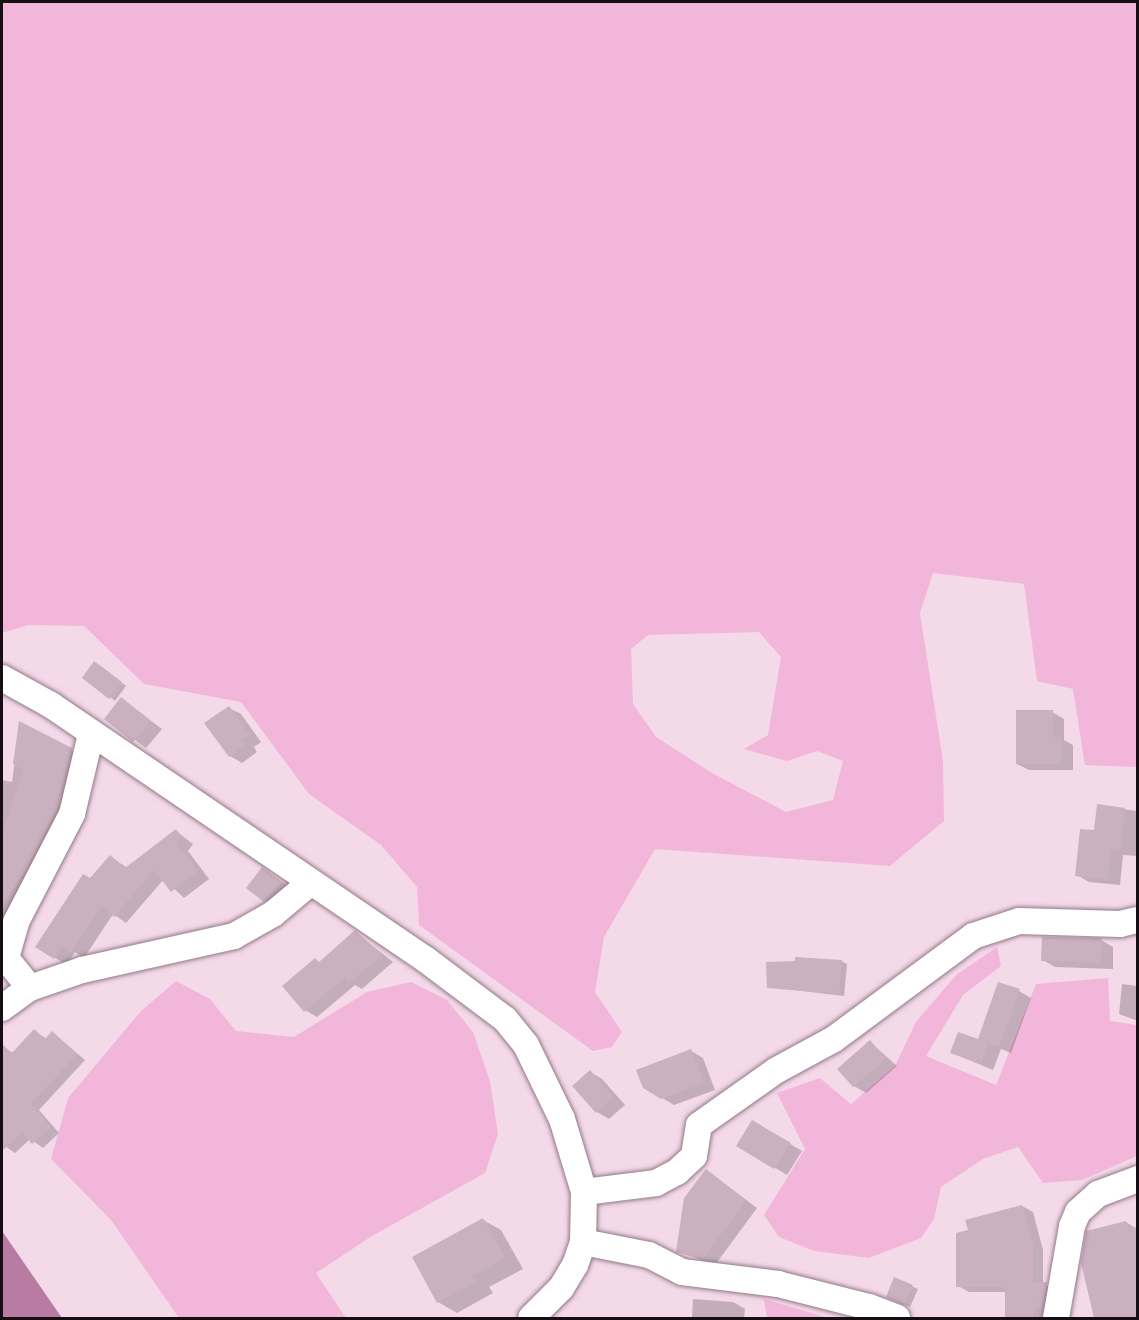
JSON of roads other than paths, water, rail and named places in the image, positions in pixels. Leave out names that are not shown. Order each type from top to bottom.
[{"type":"street","points":[[2,678],[51,705],[505,1018],[526,1045],[558,1110],[579,1166],[584,1192],[583,1242],[561,1288],[531,1318]]},
{"type":"street","points":[[30,988],[6,958],[16,922],[72,814],[91,734]]},
{"type":"street","points":[[2,1008],[30,988],[82,970],[234,936],[273,914],[310,883]]},
{"type":"street","points":[[584,1192],[656,1183],[677,1172],[694,1156],[699,1125],[777,1070],[834,1039],[973,936],[1019,921],[1120,924],[1137,920]]},
{"type":"street","points":[[1056,1318],[1063,1296],[1068,1244],[1078,1212],[1098,1194],[1137,1179]]},
{"type":"street","points":[[583,1242],[649,1255],[682,1272],[778,1284],[869,1307],[897,1318]]}]
